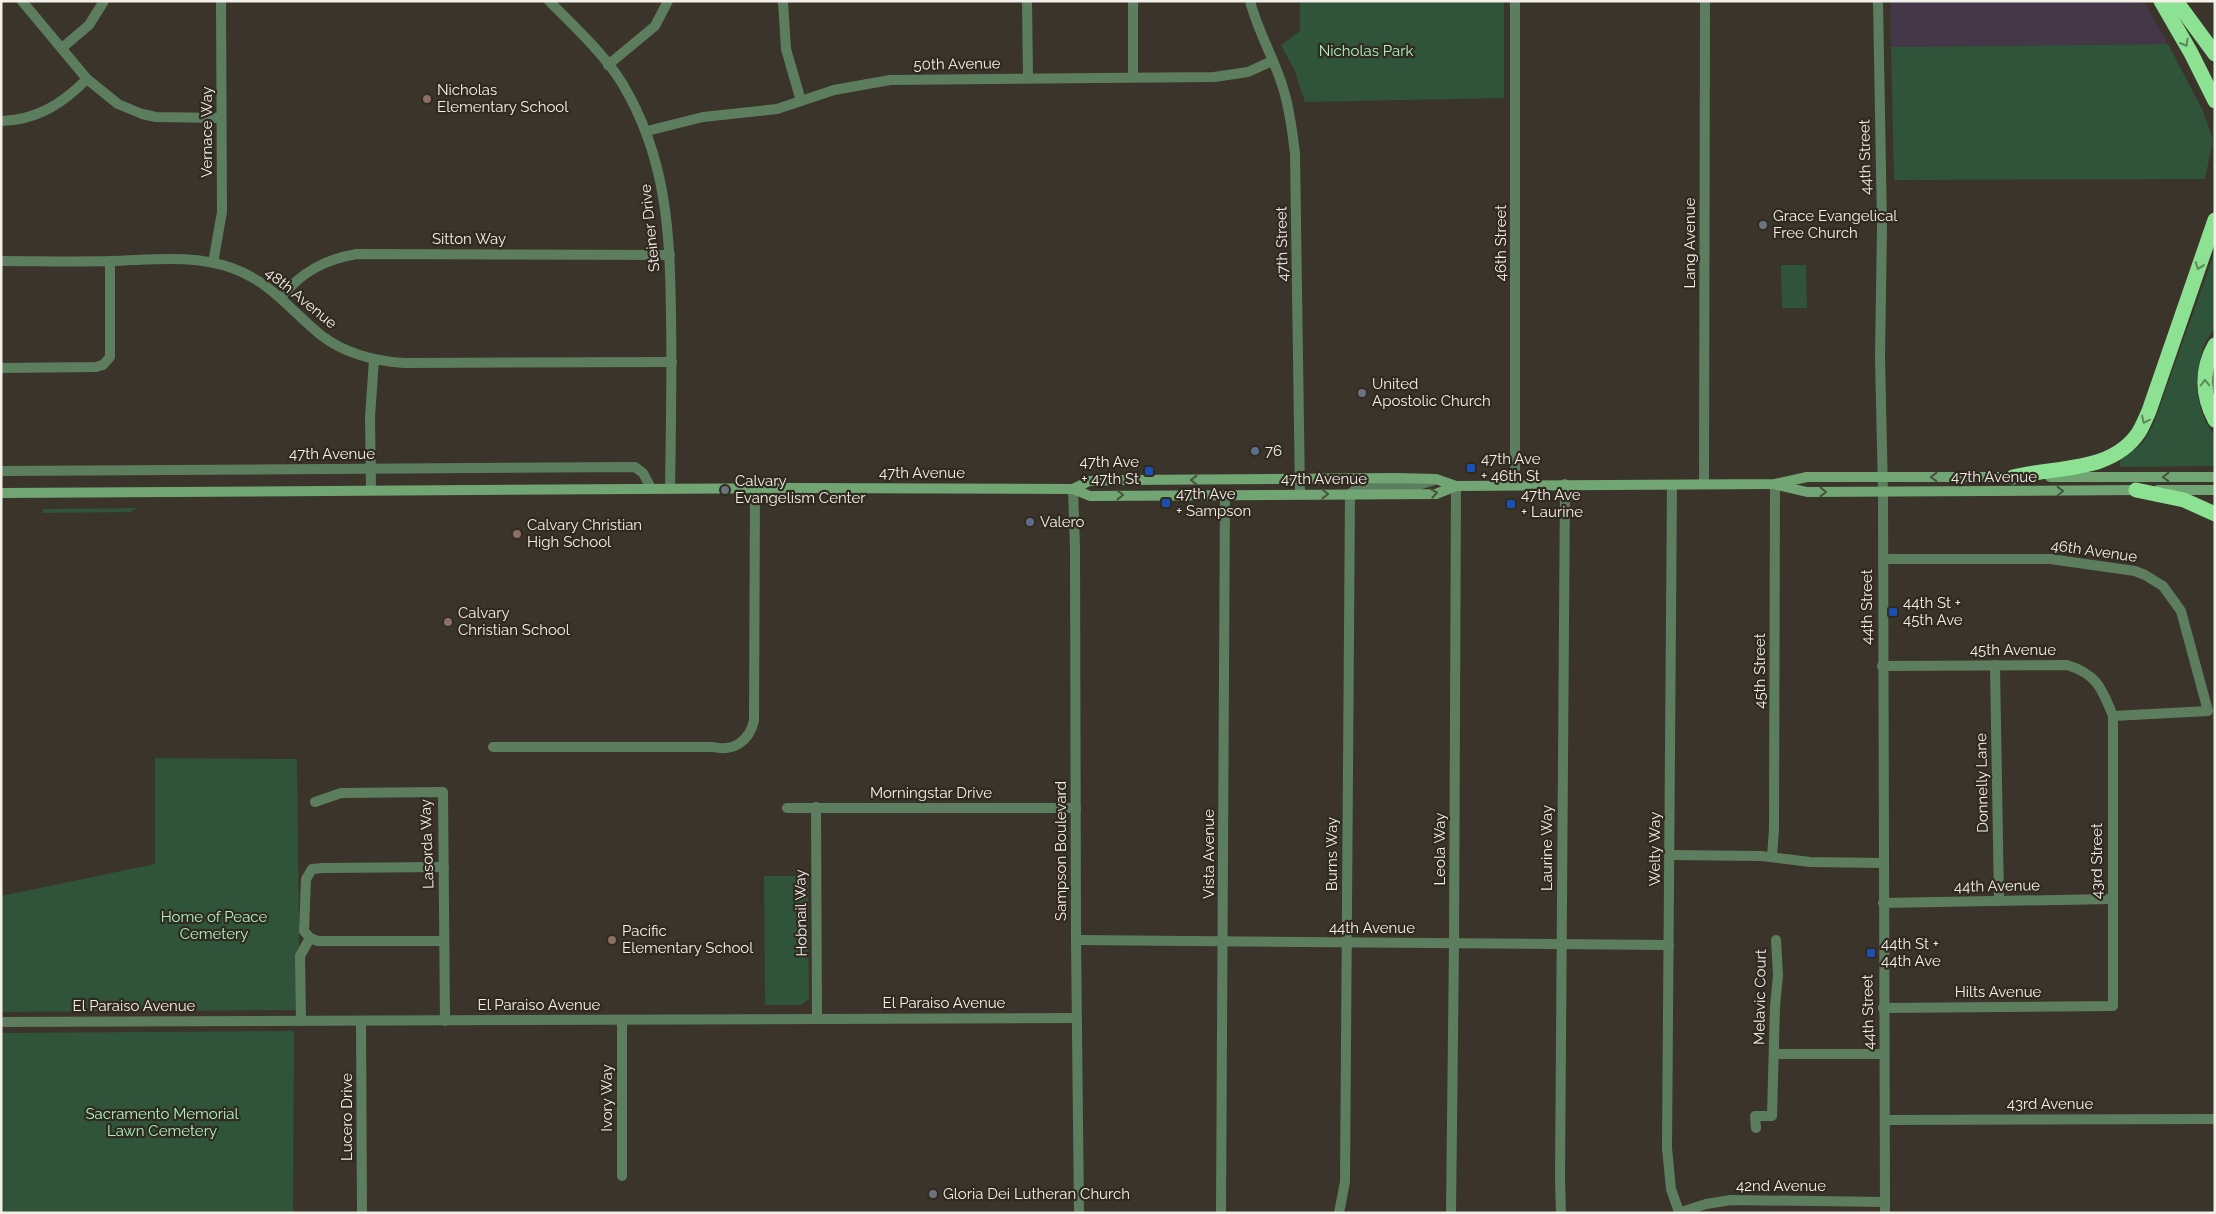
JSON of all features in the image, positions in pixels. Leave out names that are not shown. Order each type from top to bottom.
[{"type":"highway","points":[[2161,1],[2191,53],[2215,101]]},
{"type":"highway","points":[[2176,1],[2215,54]]},
{"type":"highway","points":[[2013,476],[2103,461],[2123,449],[2139,432],[2149,411],[2215,220]]},
{"type":"highway","points":[[2215,345],[2206,367],[2205,378],[2208,403],[2215,420]]},
{"type":"highway","points":[[2136,490],[2184,500],[2215,514]]},
{"type":"main road","name":"47th Avenue","points":[[1073,489],[1089,481],[1436,479],[1456,486],[1775,484],[1807,477],[2215,477]]},
{"type":"main road","name":"47th Avenue","points":[[1775,484],[1807,492],[2215,490]]},
{"type":"main road","name":"47th Avenue","points":[[1,493],[755,488],[1073,489],[1090,496],[1436,494],[1456,486]]},
{"type":"street","points":[[22,1],[87,80],[126,109],[142,114],[167,117],[221,118]]},
{"type":"street","points":[[62,48],[89,25],[104,1]]},
{"type":"street","name":"Vernace Way","points":[[213,263],[222,212],[221,1]]},
{"type":"street","name":"Steiner Drive","points":[[549,1],[593,46],[621,81],[646,131],[664,196],[670,255],[672,362],[670,488]]},
{"type":"street","points":[[608,65],[651,30],[661,18],[668,1]]},
{"type":"street","points":[[783,1],[786,49],[801,101]]},
{"type":"street","points":[[1027,1],[1028,78]]},
{"type":"street","points":[[1133,1],[1133,77]]},
{"type":"street","name":"47th Street","points":[[1250,1],[1283,88],[1289,110],[1295,153],[1300,494]]},
{"type":"street","name":"46th Street","points":[[1515,1],[1515,485]]},
{"type":"street","name":"Lang Avenue","points":[[1704,484],[1705,1]]},
{"type":"street","name":"44th Street","points":[[1878,1],[1882,226],[1880,358],[1883,478],[1882,666],[1885,1207]]},
{"type":"street","name":"50th Avenue","points":[[646,131],[695,119],[757,112],[854,85],[890,80],[1230,76],[1248,72],[1272,61]]},
{"type":"street","points":[[1,121],[25,118],[46,111],[64,100],[87,80]]},
{"type":"street","name":"Sitton Way","points":[[281,297],[299,277],[313,268],[334,258],[357,254],[670,255]]},
{"type":"street","name":"48th Avenue","points":[[1,262],[182,258],[213,263],[249,276],[281,297],[331,342],[352,353],[374,360],[404,363],[672,362]]},
{"type":"street","points":[[1,368],[96,367],[103,365],[110,357],[110,261]]},
{"type":"street","points":[[370,490],[370,417],[374,360]]},
{"type":"street","name":"47th Avenue","points":[[1,470],[635,466],[643,473],[651,488]]},
{"type":"street","points":[[1350,494],[1359,487],[1415,486],[1436,479]]},
{"type":"street","name":"Laurine Way","points":[[1561,1213],[1565,484]]},
{"type":"street","name":"45th Street","points":[[1772,857],[1774,828],[1775,484]]},
{"type":"street","name":"Welty Way","points":[[1672,485],[1667,1148],[1671,1189],[1679,1212]]},
{"type":"street","name":"Leola Way","points":[[1451,1213],[1456,486]]},
{"type":"street","points":[[493,747],[713,747],[726,749],[744,741],[752,730],[754,720],[755,488]]},
{"type":"street","name":"Sampson Boulevard","points":[[1073,489],[1075,547],[1076,1018],[1079,1213]]},
{"type":"street","name":"Burns Way","points":[[1339,1213],[1345,1182],[1350,494]]},
{"type":"street","name":"Vista Avenue","points":[[1221,1213],[1226,495]]},
{"type":"street","name":"46th Avenue","points":[[1883,560],[2050,559],[2135,571],[2145,575],[2166,590],[2182,611],[2208,711],[2113,716]]},
{"type":"street","name":"Donnelly Lane","points":[[1995,665],[1999,901]]},
{"type":"street","name":"45th Avenue","points":[[1882,666],[2067,665],[2086,672],[2100,686],[2113,716]]},
{"type":"street","name":"43rd Street","points":[[2113,716],[2112,899],[2114,1006]]},
{"type":"street","name":"Lasorda Way","points":[[315,802],[341,793],[443,792],[445,1021]]},
{"type":"street","name":"Morningstar Drive","points":[[787,808],[1076,808]]},
{"type":"street","name":"Hobnail Way","points":[[816,808],[817,1018]]},
{"type":"street","points":[[1670,855],[1772,857],[1810,862],[1884,863]]},
{"type":"street","points":[[444,867],[323,868],[312,870],[306,880],[304,931],[310,938],[318,941],[444,941]]},
{"type":"street","name":"44th Avenue","points":[[1883,903],[2112,899]]},
{"type":"street","points":[[301,1021],[300,956],[310,938]]},
{"type":"street","name":"44th Avenue","points":[[1076,940],[1669,945]]},
{"type":"street","name":"Melavic Court","points":[[1756,1128],[1755,1116],[1772,1116],[1775,1006],[1778,975],[1776,940]]},
{"type":"street","name":"Hilts Avenue","points":[[1883,1008],[2114,1006]]},
{"type":"street","name":"El Paraiso Avenue","points":[[1,1022],[1076,1018]]},
{"type":"street","name":"Ivory Way","points":[[622,1020],[622,1176]]},
{"type":"street","name":"Lucero Drive","points":[[361,1021],[362,1213]]},
{"type":"street","points":[[1774,1054],[1884,1054]]},
{"type":"street","name":"43rd Avenue","points":[[1885,1120],[2215,1119]]},
{"type":"street","name":"42nd Avenue","points":[[1679,1212],[1706,1204],[1731,1200],[1885,1207]]},
{"type":"shaded area","points":[[1891,1],[2143,1],[2168,44],[1891,47]]},
{"type":"green space","name":"Nicholas Park","points":[[1300,1],[1504,1],[1504,98],[1305,102],[1294,69],[1281,45],[1300,31]]},
{"type":"green space","points":[[2168,44],[2203,111],[2213,140],[2205,179],[1894,180],[1891,47]]},
{"type":"green space","points":[[2215,251],[2215,324],[2203,348],[2197,382],[2203,416],[2215,435],[2215,466],[2120,467],[2120,461],[2143,443],[2154,423]]},
{"type":"green space","points":[[1781,265],[1806,265],[1807,308],[1782,308]]},
{"type":"green space","points":[[137,508],[130,512],[42,513],[43,509]]},
{"type":"green space","name":"Home of Peace Cemetery","points":[[155,758],[297,759],[300,1010],[1,1012],[1,896],[155,864]]},
{"type":"green space","points":[[764,876],[808,876],[809,999],[801,1005],[765,1005]]},
{"type":"green space","name":"Sacramento Memorial Lawn Cemetery","points":[[294,1031],[293,1213],[1,1213],[1,1033]]},
{"type":"place","name":"Nicholas Elementary School","points":[[427,99]]},
{"type":"place","name":"Grace Evangelical Free Church","points":[[1763,225]]},
{"type":"place","name":"United Apostolic Church","points":[[1362,393]]},
{"type":"place","name":"76","points":[[1255,451]]},
{"type":"place","name":"47th Ave + 46th St","points":[[1471,468]]},
{"type":"place","name":"47th Ave + 47th St","points":[[1149,471]]},
{"type":"place","name":"Calvary Evangelism Center","points":[[725,490]]},
{"type":"place","name":"47th Ave + Sampson","points":[[1166,503]]},
{"type":"place","name":"47th Ave + Laurine","points":[[1511,504]]},
{"type":"place","name":"Valero","points":[[1030,522]]},
{"type":"place","name":"Calvary Christian High School","points":[[517,534]]},
{"type":"place","name":"44th St + 45th Ave","points":[[1893,612]]},
{"type":"place","name":"Calvary Christian School","points":[[448,622]]},
{"type":"place","name":"Pacific Elementary School","points":[[612,940]]},
{"type":"place","name":"44th St + 44th Ave","points":[[1871,953]]},
{"type":"place","name":"Gloria Dei Lutheran Church","points":[[933,1194]]}]
